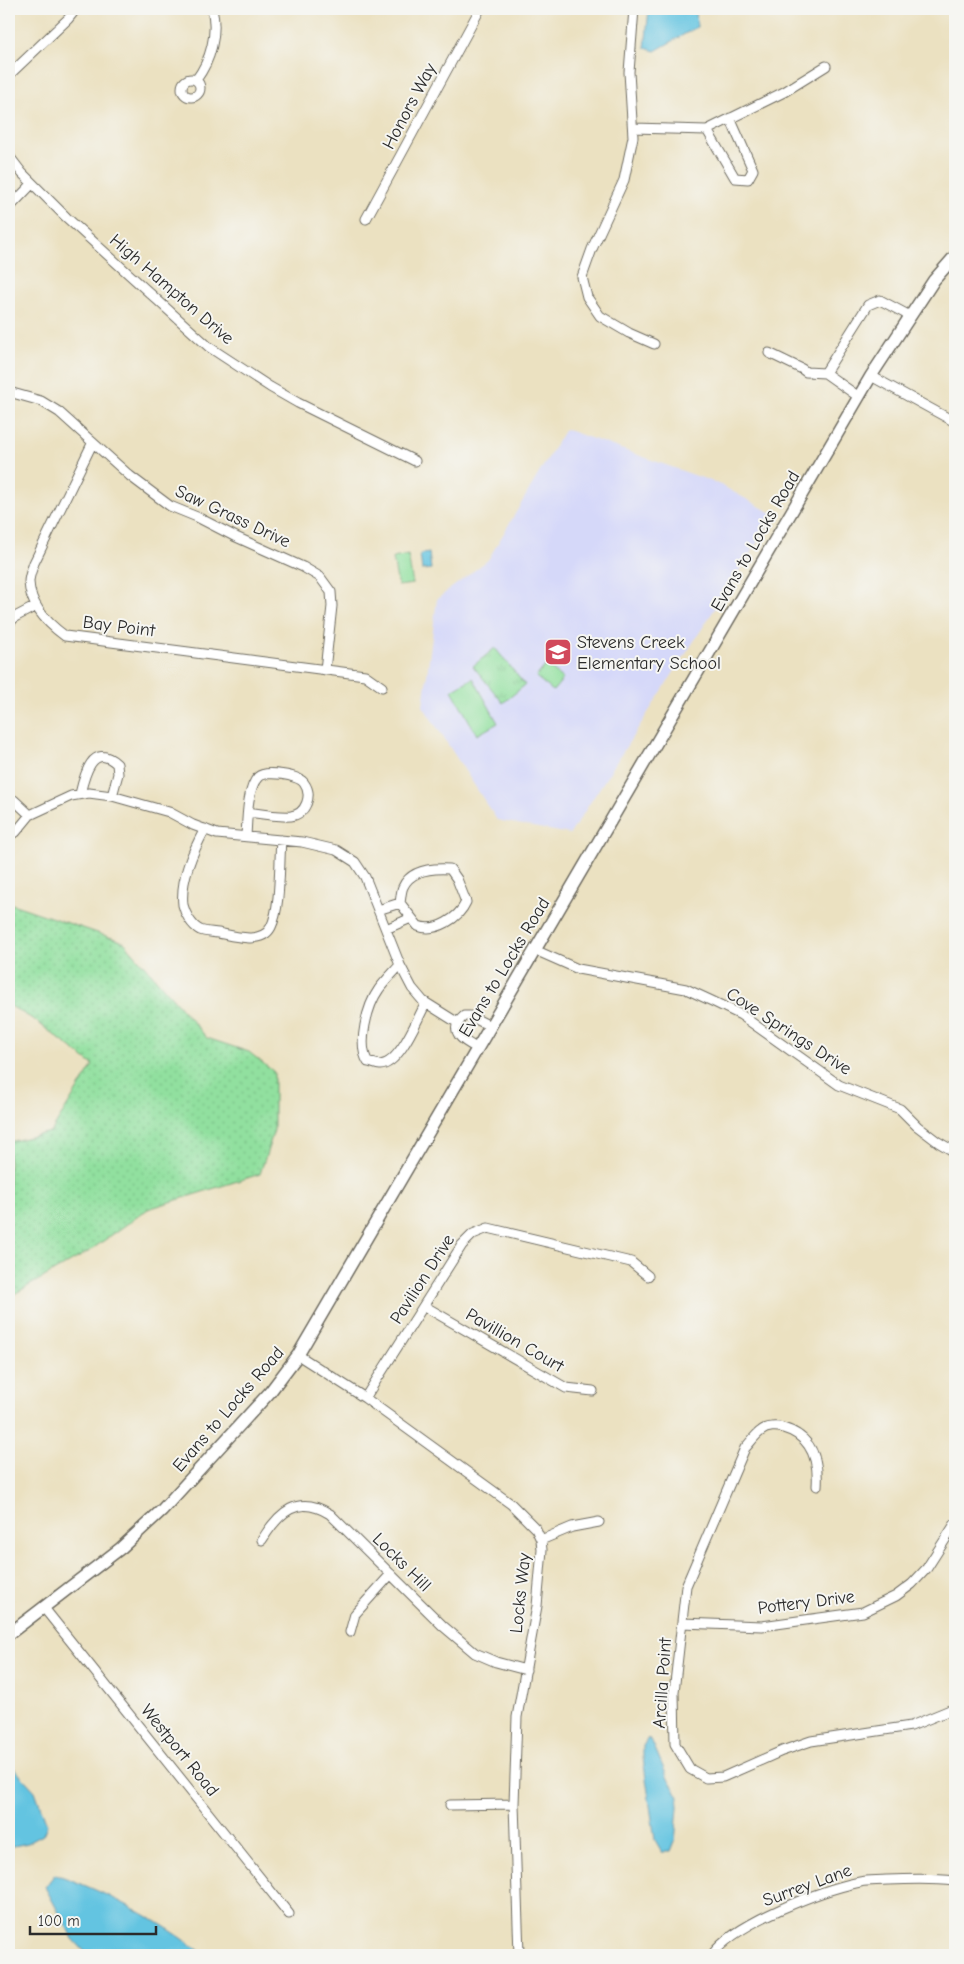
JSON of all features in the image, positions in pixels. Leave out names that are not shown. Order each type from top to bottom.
[{"type":"street","points":[[9,75],[68,19],[76,9]]},
{"type":"street","points":[[196,80],[204,69],[213,42],[216,23],[212,9]]},
{"type":"street","name":"Honors Way","points":[[366,219],[480,9]]},
{"type":"street","points":[[634,9],[629,72],[633,137],[624,180],[592,249],[582,277],[587,297],[600,316],[629,333],[654,344]]},
{"type":"street","points":[[632,128],[707,130],[784,92],[826,66]]},
{"type":"street","points":[[707,130],[735,178],[748,179],[753,170],[730,118]]},
{"type":"street","name":"High Hampton Drive","points":[[9,156],[32,184],[66,217],[209,347],[298,403],[415,461]]},
{"type":"street","points":[[9,208],[32,184]]},
{"type":"street","name":"Evans to Locks Road","points":[[9,1634],[120,1548],[162,1510],[270,1392],[298,1355],[871,376],[934,280],[955,256]]},
{"type":"street","points":[[825,373],[868,305],[880,300],[910,316]]},
{"type":"street","points":[[768,353],[802,368],[806,372],[825,373],[859,397]]},
{"type":"street","points":[[871,376],[955,422]]},
{"type":"street","name":"Saw Grass Drive","points":[[9,392],[40,402],[59,412],[92,444],[170,506],[198,517],[320,577],[331,592],[332,606],[325,670]]},
{"type":"street","name":"Bay Point","points":[[92,444],[34,563],[29,581],[32,597],[39,612],[52,626],[65,636],[188,650],[365,675],[382,688]]},
{"type":"street","points":[[9,624],[15,617],[36,606]]},
{"type":"street","points":[[80,794],[86,770],[91,762],[98,758],[105,758],[117,764],[118,774],[112,796]]},
{"type":"street","points":[[246,837],[248,812],[251,786],[258,776],[266,772],[299,778],[305,783],[308,793],[306,806],[301,812],[291,816],[248,812]]},
{"type":"street","points":[[9,835],[16,832],[30,815],[71,796],[89,792],[112,796],[169,812],[193,825],[217,834],[302,842],[336,850],[355,862],[364,877],[400,965],[412,988],[426,1003],[458,1023]]},
{"type":"street","points":[[9,798],[14,800],[30,815]]},
{"type":"street","points":[[205,829],[193,852],[184,887],[183,906],[194,926],[201,930],[236,937],[251,938],[262,935],[271,928],[276,908],[281,840]]},
{"type":"street","points":[[438,868],[450,869],[463,892],[466,902],[463,909],[445,923],[431,928],[418,926],[400,903],[403,887],[410,877],[424,870],[438,868]]},
{"type":"street","points":[[378,910],[400,903]]},
{"type":"street","points":[[386,929],[412,918]]},
{"type":"street","name":"Cove Springs Drive","points":[[535,950],[578,969],[686,989],[712,1001],[741,1015],[838,1085],[900,1108],[917,1126],[955,1152]]},
{"type":"street","points":[[400,965],[378,991],[370,1009],[363,1039],[363,1054],[368,1062],[380,1065],[398,1055],[426,1003]]},
{"type":"street","points":[[477,1048],[465,1042],[458,1034],[458,1023],[464,1016],[470,1016],[490,1026]]},
{"type":"street","name":"Pavilion Drive","points":[[365,1398],[462,1245],[473,1234],[488,1228],[631,1262],[648,1276]]},
{"type":"street","name":"Pavillion Court","points":[[424,1306],[566,1388],[593,1391]]},
{"type":"street","name":"Locks Way","points":[[298,1355],[365,1398],[511,1504],[536,1529],[541,1540],[542,1550],[537,1606],[517,1716],[514,1804],[519,1955]]},
{"type":"street","name":"Arcilla Point","points":[[816,1486],[818,1470],[809,1445],[797,1432],[777,1426],[762,1430],[745,1448],[686,1586],[674,1692],[675,1744],[690,1769],[706,1778],[723,1777],[782,1750],[811,1741],[911,1726],[955,1708]]},
{"type":"street","name":"Locks Hill","points":[[262,1540],[280,1515],[295,1507],[305,1505],[319,1507],[330,1514],[443,1626],[475,1653],[496,1662],[526,1670]]},
{"type":"street","points":[[541,1540],[572,1527],[600,1522]]},
{"type":"street","name":"Pottery Drive","points":[[682,1623],[762,1626],[863,1612],[896,1596],[912,1584],[927,1568],[955,1524]]},
{"type":"street","points":[[350,1632],[355,1614],[391,1574]]},
{"type":"street","name":"Westport Road","points":[[44,1608],[289,1914]]},
{"type":"street","points":[[450,1804],[514,1804]]},
{"type":"street","name":"Surrey Lane","points":[[712,1955],[718,1947],[733,1935],[761,1918],[830,1891],[862,1881],[933,1878],[955,1881]]},
{"type":"shaded area","name":"Stevens Creek Elementary School","points":[[565,429],[719,484],[775,515],[570,834],[497,820],[423,706],[437,599],[488,560]]},
{"type":"green space","points":[[408,555],[413,584],[398,586],[393,558]]},
{"type":"green space","points":[[495,648],[525,685],[503,703],[473,666]]},
{"type":"green space","points":[[546,665],[563,679],[553,691],[536,677]]},
{"type":"green space","points":[[473,678],[498,723],[477,735],[452,690]]},
{"type":"green space","points":[[9,903],[124,942],[207,1038],[249,1052],[274,1072],[274,1130],[260,1174],[148,1209],[88,1252],[9,1297],[9,1142],[51,1132],[93,1065],[36,1021],[9,1005]]},
{"type":"water","points":[[649,9],[696,9],[697,27],[655,51],[645,48]]},
{"type":"water","points":[[429,553],[431,569],[422,570],[420,554]]},
{"type":"water","points":[[648,1738],[654,1746],[669,1781],[679,1796],[675,1842],[671,1852],[662,1852],[655,1840],[643,1758],[643,1746]]},
{"type":"water","points":[[9,1763],[35,1791],[47,1825],[43,1835],[28,1843],[9,1847]]},
{"type":"water","points":[[55,1874],[95,1890],[152,1919],[205,1955],[88,1955],[73,1939],[45,1887]]},
{"type":"place","name":"Stevens Creek Elementary School","points":[[558,652]]}]
